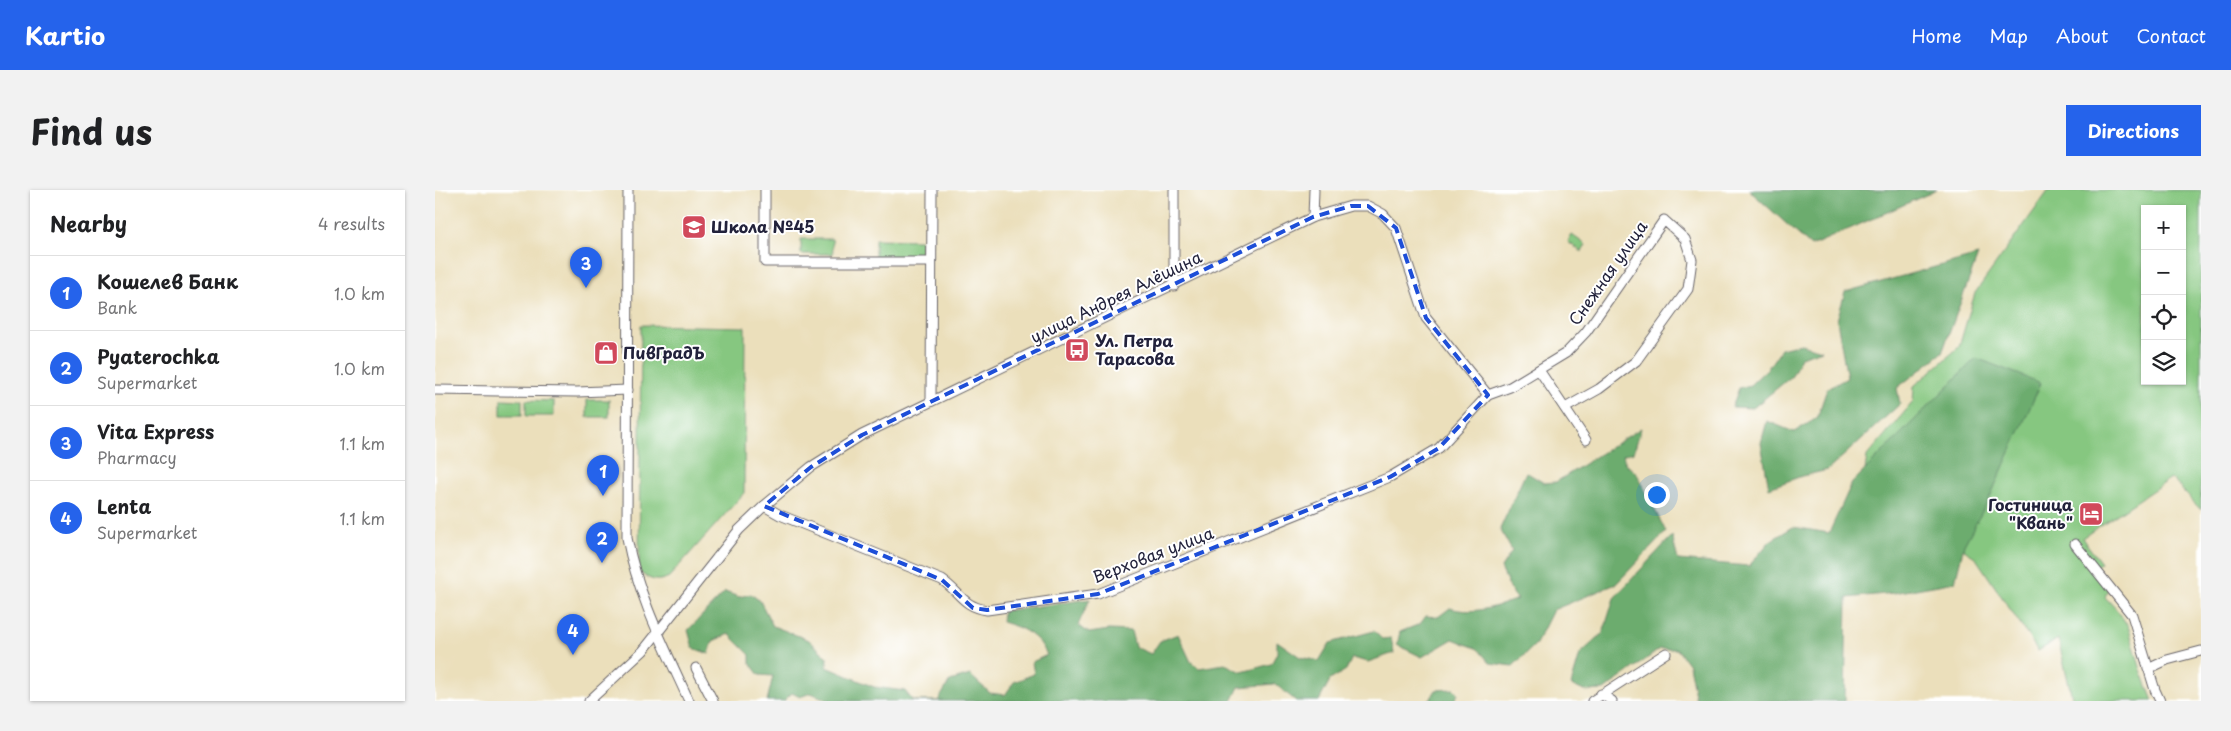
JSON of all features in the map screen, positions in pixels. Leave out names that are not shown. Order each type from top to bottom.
[{"type":"street","points":[[629,190],[627,538],[633,572],[646,606],[689,701]]},
{"type":"street","points":[[765,190],[765,262],[931,262]]},
{"type":"street","points":[[931,401],[932,190]]},
{"type":"street","points":[[1174,190],[1174,286]]},
{"type":"street","points":[[1313,218],[1314,190]]},
{"type":"street","name":"улица Андрея Алёшина","points":[[659,632],[739,530],[764,506],[818,463],[862,435],[1313,218],[1351,206],[1368,206],[1383,214],[1396,228],[1427,318],[1488,395]]},
{"type":"street","name":"Снежная улица","points":[[1488,395],[1510,387],[1567,353],[1586,332],[1664,220],[1685,240],[1692,260],[1688,289],[1636,361],[1599,389],[1565,408]]},
{"type":"street","points":[[1539,370],[1586,440]]},
{"type":"street","points":[[435,390],[577,392],[628,390]]},
{"type":"street","name":"Верховая улица","points":[[764,506],[780,515],[942,580],[973,608],[987,610],[1098,594],[1390,478],[1439,448],[1488,395]]},
{"type":"street","points":[[2075,544],[2132,615],[2148,669],[2160,701]]},
{"type":"street","points":[[589,701],[643,651],[659,632]]},
{"type":"street","points":[[1592,701],[1666,652]]},
{"type":"street","points":[[2148,669],[2167,660],[2201,652]]},
{"type":"street","points":[[696,668],[713,701]]},
{"type":"street","points":[[1601,694],[1612,701]]},
{"type":"highlighted area","points":[[1351,206],[1368,206],[1396,228],[1426,318],[1488,395],[1439,448],[1390,477],[1098,594],[987,610],[973,608],[942,580],[764,506],[811,467],[862,435],[1313,217]]},
{"type":"green space","points":[[1749,190],[1937,190],[1811,246]]},
{"type":"green space","points":[[2049,190],[2201,190],[2201,510],[2171,478],[2082,538],[2101,563],[2092,570],[2108,590],[2105,597],[2128,626],[2141,670],[2153,701],[2073,701],[2058,639],[2038,651],[1975,557],[1863,485],[1867,456],[1913,402],[1914,386],[1959,347],[1975,293]]},
{"type":"green space","points":[[1572,235],[1586,245],[1582,252],[1568,242]]},
{"type":"green space","points":[[801,239],[832,239],[833,254],[801,254]]},
{"type":"green space","points":[[875,239],[921,240],[921,256],[875,256]]},
{"type":"green space","points":[[1978,255],[1942,353],[1897,388],[1900,404],[1828,470],[1802,476],[1769,488],[1761,443],[1767,421],[1794,432],[1817,418],[1827,389],[1847,378],[1837,320],[1845,292]]},
{"type":"green space","points":[[641,325],[745,327],[744,493],[669,577],[657,580],[650,579],[639,572]]},
{"type":"green space","points":[[1801,344],[1822,350],[1801,357],[1792,376],[1753,408],[1732,407],[1739,388],[1750,385],[1768,368],[1781,349]]},
{"type":"green space","points":[[1976,358],[2041,383],[1989,499],[1964,545],[1955,582],[1894,593],[1847,598],[1845,701],[1696,701],[1689,665],[1677,649],[1660,649],[1604,690],[1584,691],[1571,685],[1580,654],[1603,633],[1614,598],[1672,536],[1678,560],[1749,566],[1770,541],[1793,527],[1829,533],[1852,483]]},
{"type":"green space","points":[[501,399],[522,400],[522,415],[501,415]]},
{"type":"green space","points":[[526,400],[554,401],[554,416],[526,416]]},
{"type":"green space","points":[[587,400],[609,400],[609,417],[587,417]]},
{"type":"green space","points":[[1641,428],[1634,452],[1623,455],[1626,464],[1637,474],[1666,532],[1616,584],[1553,610],[1536,644],[1513,666],[1490,663],[1478,649],[1453,639],[1422,657],[1397,645],[1400,632],[1420,624],[1426,616],[1438,617],[1450,608],[1467,611],[1484,609],[1518,599],[1513,595],[1501,568],[1512,551],[1500,529],[1526,472],[1544,483],[1556,482]]},
{"type":"green space","points":[[725,592],[739,597],[751,594],[760,601],[773,626],[809,640],[827,657],[827,667],[874,687],[905,691],[913,701],[831,701],[811,693],[800,697],[792,693],[784,701],[767,701],[773,676],[759,675],[750,663],[750,655],[729,634],[713,641],[709,654],[693,648],[688,630]]},
{"type":"green space","points":[[1090,599],[1078,625],[1089,633],[1109,630],[1131,631],[1135,647],[1151,654],[1160,641],[1178,634],[1191,662],[1199,668],[1225,664],[1242,672],[1271,664],[1277,653],[1277,641],[1300,657],[1319,661],[1330,643],[1374,631],[1382,639],[1391,638],[1394,653],[1368,662],[1352,658],[1346,670],[1330,680],[1319,701],[1296,701],[1275,684],[1239,687],[1232,701],[938,701],[950,681],[970,675],[990,693],[1005,695],[1014,682],[1034,674],[1032,662],[1047,655],[1039,642],[1029,633],[1002,622],[1003,611]]},
{"type":"green space","points":[[1454,689],[1458,694],[1454,701],[1429,701],[1436,690]]},
{"type":"place","name":"Школа №45","points":[[694,227]]},
{"type":"place","name":"Vita Express","points":[[586,288]]},
{"type":"place","name":"Ул. Петра Тарасова","points":[[1077,350]]},
{"type":"place","name":"ПивГрадЪ","points":[[606,353]]},
{"type":"place","name":"Кошелев Банк","points":[[603,496]]},
{"type":"place","name":"Гостиница \"Квань\"","points":[[2091,514]]},
{"type":"place","name":"Pyaterochka","points":[[602,563]]},
{"type":"place","name":"Lenta","points":[[573,655]]}]
